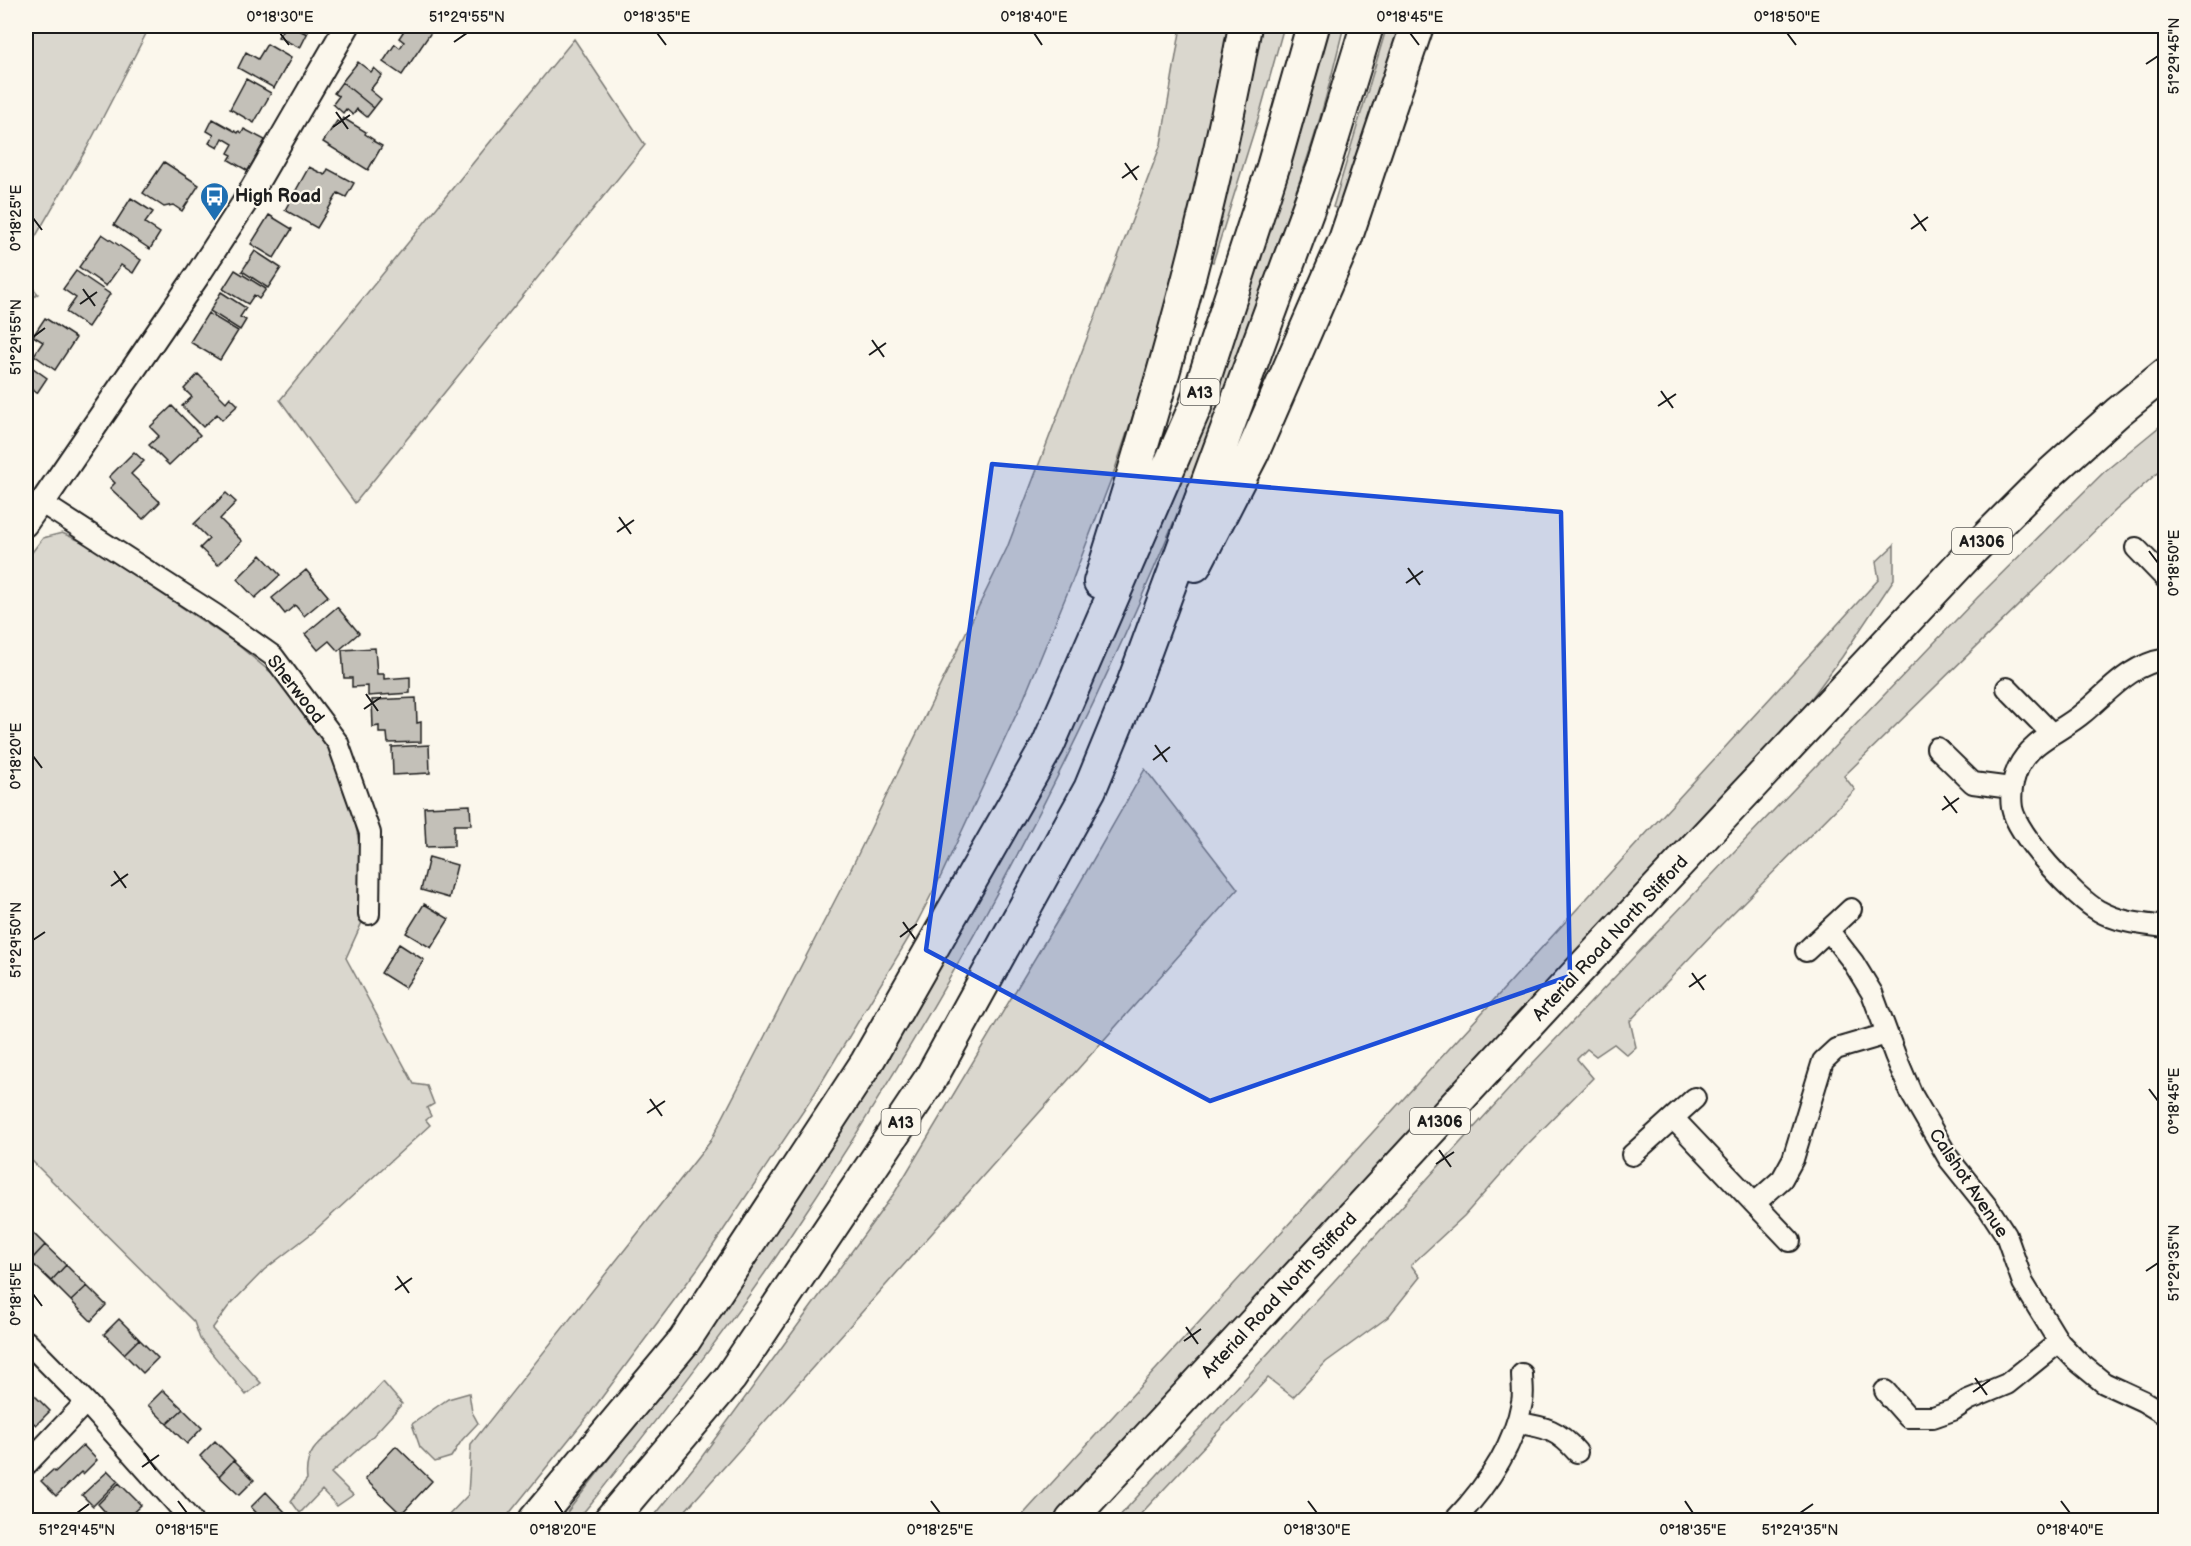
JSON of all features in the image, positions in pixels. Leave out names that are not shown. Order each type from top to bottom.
[{"type":"highway","name":"A13","points":[[1048,745],[1122,513],[1162,374],[1228,121],[1245,26]]},
{"type":"highway","name":"A13","points":[[535,1521],[684,1341],[867,1062],[1048,745],[1195,407],[1273,167],[1313,26]]},
{"type":"highway","name":"A13","points":[[610,1521],[730,1378],[931,1077],[1090,789],[1132,687],[1324,166],[1367,26]]},
{"type":"highway","name":"A13","points":[[1132,687],[1252,454],[1345,240],[1417,26]]},
{"type":"main road","name":"Arterial Road North Stifford","points":[[1071,1521],[1571,979],[1973,550],[2079,447],[2166,373]]},
{"type":"street","points":[[26,526],[245,202],[347,26]]},
{"type":"street","name":"Sherwood","points":[[42,503],[214,614],[273,656],[338,743],[370,833],[369,914]]},
{"type":"street","points":[[2136,548],[2166,579]]},
{"type":"street","points":[[2165,659],[2144,665],[2126,674],[2074,721],[2030,749],[2018,767],[2011,788],[2012,810],[2022,833],[2079,897],[2099,911],[2120,921],[2166,927]]},
{"type":"street","points":[[2007,688],[2052,734]]},
{"type":"street","points":[[1937,748],[1973,783],[2011,788]]},
{"type":"street","points":[[1806,951],[1851,909]]},
{"type":"street","name":"Calshot Avenue","points":[[1829,931],[1853,962],[1872,993],[1905,1080],[1917,1104],[1949,1159],[1989,1209],[2006,1235],[2023,1283],[2059,1342],[2076,1360],[2104,1383],[2143,1401],[2166,1415]]},
{"type":"street","points":[[1755,1203],[1782,1179],[1793,1159],[1823,1061],[1836,1049],[1887,1034]]},
{"type":"street","points":[[1632,1155],[1695,1098]]},
{"type":"street","points":[[1673,1118],[1790,1241]]},
{"type":"street","points":[[26,1341],[86,1402],[191,1521]]},
{"type":"street","points":[[1885,1391],[1908,1417],[1933,1417],[2007,1384],[2059,1342]]},
{"type":"street","points":[[1455,1521],[1484,1487],[1517,1423],[1523,1400],[1522,1374]]},
{"type":"street","points":[[26,1464],[86,1402]]},
{"type":"street","points":[[1517,1423],[1551,1430],[1564,1438],[1577,1452]]},
{"type":"highlighted area","points":[[992,464],[1561,512],[1570,976],[1210,1101],[926,950]]},
{"type":"shaded area","points":[[26,26],[150,26],[87,148],[26,253]]},
{"type":"shaded area","points":[[1181,26],[1231,26],[1188,236],[1154,352],[1115,469],[1071,584],[1024,698],[941,876],[911,934],[812,1098],[698,1268],[591,1412],[504,1520],[444,1520],[468,1495],[471,1444],[710,1142],[846,879],[1007,548],[1161,144]]},
{"type":"shaded area","points":[[1258,26],[1284,26],[1261,109],[1213,262],[1207,260]]},
{"type":"shaded area","points":[[1329,26],[1344,26],[1329,87],[1296,190],[1221,403],[1170,531],[1115,656],[1056,780],[992,902],[924,1021],[853,1139],[778,1254],[711,1348],[592,1502],[577,1520],[561,1520],[654,1401],[789,1211],[856,1108],[1000,860],[1292,152]]},
{"type":"shaded area","points":[[1387,26],[1403,26],[1341,210],[1333,207]]},
{"type":"shaded area","points":[[574,39],[645,145],[355,503],[280,400]]},
{"type":"shaded area","points":[[26,280],[38,294],[26,303]]},
{"type":"shaded area","points":[[2165,422],[2165,466],[2116,510],[1844,776],[1855,790],[1716,930],[1630,1021],[1636,1047],[1627,1055],[1614,1044],[1596,1056],[1587,1049],[1577,1059],[1593,1078],[1524,1148],[1464,1216],[1411,1265],[1420,1277],[1388,1317],[1326,1362],[1293,1397],[1268,1378],[1135,1520],[1116,1520],[1532,1064],[1750,835],[1977,598],[2104,472]]},
{"type":"shaded area","points":[[62,533],[85,543],[234,642],[290,688],[327,744],[352,807],[362,857],[363,920],[346,958],[414,1084],[427,1086],[434,1104],[427,1108],[431,1116],[426,1120],[430,1125],[312,1233],[264,1270],[228,1307],[212,1329],[261,1383],[246,1395],[200,1339],[194,1322],[26,1155],[26,560],[43,538]]},
{"type":"shaded area","points":[[1894,545],[1894,579],[1842,657],[1793,723],[1052,1520],[1018,1520],[1879,579],[1876,562]]},
{"type":"shaded area","points":[[1145,769],[1238,889],[677,1520],[651,1520],[698,1462],[895,1192],[1077,888]]},
{"type":"shaded area","points":[[383,1382],[402,1404],[371,1438],[331,1473],[353,1495],[337,1506],[322,1490],[300,1513],[291,1501],[307,1479],[307,1468],[313,1451],[324,1438],[352,1416]]},
{"type":"shaded area","points":[[469,1393],[472,1412],[478,1423],[462,1440],[451,1457],[435,1462],[420,1447],[412,1424],[448,1399]]},
{"type":"building","points":[[285,26],[291,26],[307,34],[300,48],[278,37]]},
{"type":"building","points":[[291,26],[311,26],[307,34]]},
{"type":"building","points":[[407,26],[434,28],[402,75],[383,62],[395,44],[400,48],[404,42],[399,38]]},
{"type":"building","points":[[267,44],[291,58],[274,88],[238,68],[246,52],[258,59]]},
{"type":"building","points":[[358,62],[371,72],[374,68],[382,75],[370,90],[381,99],[374,108],[342,82]]},
{"type":"building","points":[[246,79],[271,93],[254,123],[230,109]]},
{"type":"building","points":[[342,82],[374,108],[367,117],[357,109],[353,115],[346,109],[343,113],[333,104],[339,96],[334,93]]},
{"type":"building","points":[[343,118],[366,132],[365,134],[373,141],[382,146],[368,170],[323,142],[337,121],[340,123]]},
{"type":"building","points":[[213,119],[238,133],[239,131],[242,133],[244,129],[265,140],[248,171],[229,160],[232,155],[228,153],[233,144],[223,138],[218,148],[209,143],[214,135],[207,131]]},
{"type":"building","points":[[164,162],[199,185],[182,211],[173,205],[164,207],[143,193]]},
{"type":"building","points":[[309,167],[325,175],[328,169],[354,183],[346,197],[338,193],[317,228],[285,210]]},
{"type":"building","points":[[131,198],[153,212],[145,223],[160,233],[150,249],[114,225]]},
{"type":"building","points":[[269,215],[292,229],[274,258],[251,244]]},
{"type":"building","points":[[102,234],[141,260],[133,273],[121,265],[106,286],[79,267]]},
{"type":"building","points":[[255,251],[281,268],[268,288],[242,271]]},
{"type":"building","points":[[235,270],[266,289],[259,299],[254,295],[248,304],[223,289]]},
{"type":"building","points":[[76,271],[110,294],[88,327],[66,312],[76,298],[63,289]]},
{"type":"building","points":[[221,292],[246,308],[240,317],[246,320],[240,330],[210,311]]},
{"type":"building","points":[[208,313],[238,331],[220,360],[190,342]]},
{"type":"building","points":[[45,318],[76,338],[55,370],[34,355],[43,342],[33,336]]},
{"type":"building","points":[[26,363],[47,378],[37,393],[26,386]]},
{"type":"building","points":[[198,374],[226,402],[230,397],[238,405],[222,420],[217,414],[203,427],[182,406],[192,397],[184,389]]},
{"type":"building","points":[[172,406],[200,435],[169,465],[149,445],[159,436],[150,427]]},
{"type":"building","points":[[134,452],[144,461],[131,474],[160,502],[143,519],[110,488],[115,483],[109,477]]},
{"type":"building","points":[[226,493],[236,502],[220,519],[242,541],[218,565],[200,548],[209,539],[194,524]]},
{"type":"building","points":[[261,555],[280,575],[255,598],[237,579]]},
{"type":"building","points":[[306,570],[328,596],[304,616],[295,605],[285,614],[272,598]]},
{"type":"building","points":[[337,607],[359,633],[338,651],[329,641],[318,650],[305,634]]},
{"type":"building","points":[[375,648],[377,674],[384,674],[384,679],[410,677],[410,693],[368,696],[368,686],[352,687],[352,678],[344,678],[342,650]]},
{"type":"building","points":[[416,698],[417,723],[421,722],[421,742],[388,743],[387,733],[379,733],[379,726],[373,727],[372,700]]},
{"type":"building","points":[[429,745],[430,773],[393,775],[392,747]]},
{"type":"building","points":[[470,805],[471,825],[454,825],[454,846],[426,847],[424,807]]},
{"type":"building","points":[[429,857],[457,865],[449,898],[421,890]]},
{"type":"building","points":[[424,904],[449,919],[431,948],[406,933]]},
{"type":"building","points":[[399,944],[424,960],[405,988],[381,973]]},
{"type":"building","points":[[26,1226],[45,1245],[30,1261],[26,1256]]},
{"type":"building","points":[[45,1245],[66,1265],[51,1281],[30,1261]]},
{"type":"building","points":[[66,1265],[87,1286],[71,1301],[51,1281]]},
{"type":"building","points":[[87,1286],[106,1305],[91,1321],[71,1301]]},
{"type":"building","points":[[119,1319],[139,1339],[124,1354],[104,1334]]},
{"type":"building","points":[[139,1339],[158,1358],[143,1373],[124,1354]]},
{"type":"building","points":[[28,1389],[50,1411],[36,1425],[26,1416]]},
{"type":"building","points":[[163,1390],[183,1409],[167,1424],[148,1405]]},
{"type":"building","points":[[183,1409],[202,1428],[187,1444],[167,1424]]},
{"type":"building","points":[[215,1441],[234,1460],[219,1476],[200,1456]]},
{"type":"building","points":[[83,1445],[97,1460],[56,1496],[41,1481],[53,1470],[55,1472]]},
{"type":"building","points":[[396,1446],[432,1481],[401,1514],[365,1479]]},
{"type":"building","points":[[234,1460],[254,1480],[239,1495],[219,1476]]},
{"type":"building","points":[[108,1471],[118,1481],[93,1506],[82,1495]]},
{"type":"building","points":[[119,1483],[141,1505],[125,1520],[100,1520],[107,1514],[98,1504]]},
{"type":"building","points":[[266,1492],[285,1512],[277,1520],[263,1520],[251,1507]]},
{"type":"building","points":[[285,1512],[294,1520],[277,1520]]},
{"type":"place","name":"High Road","points":[[214,222]]}]
